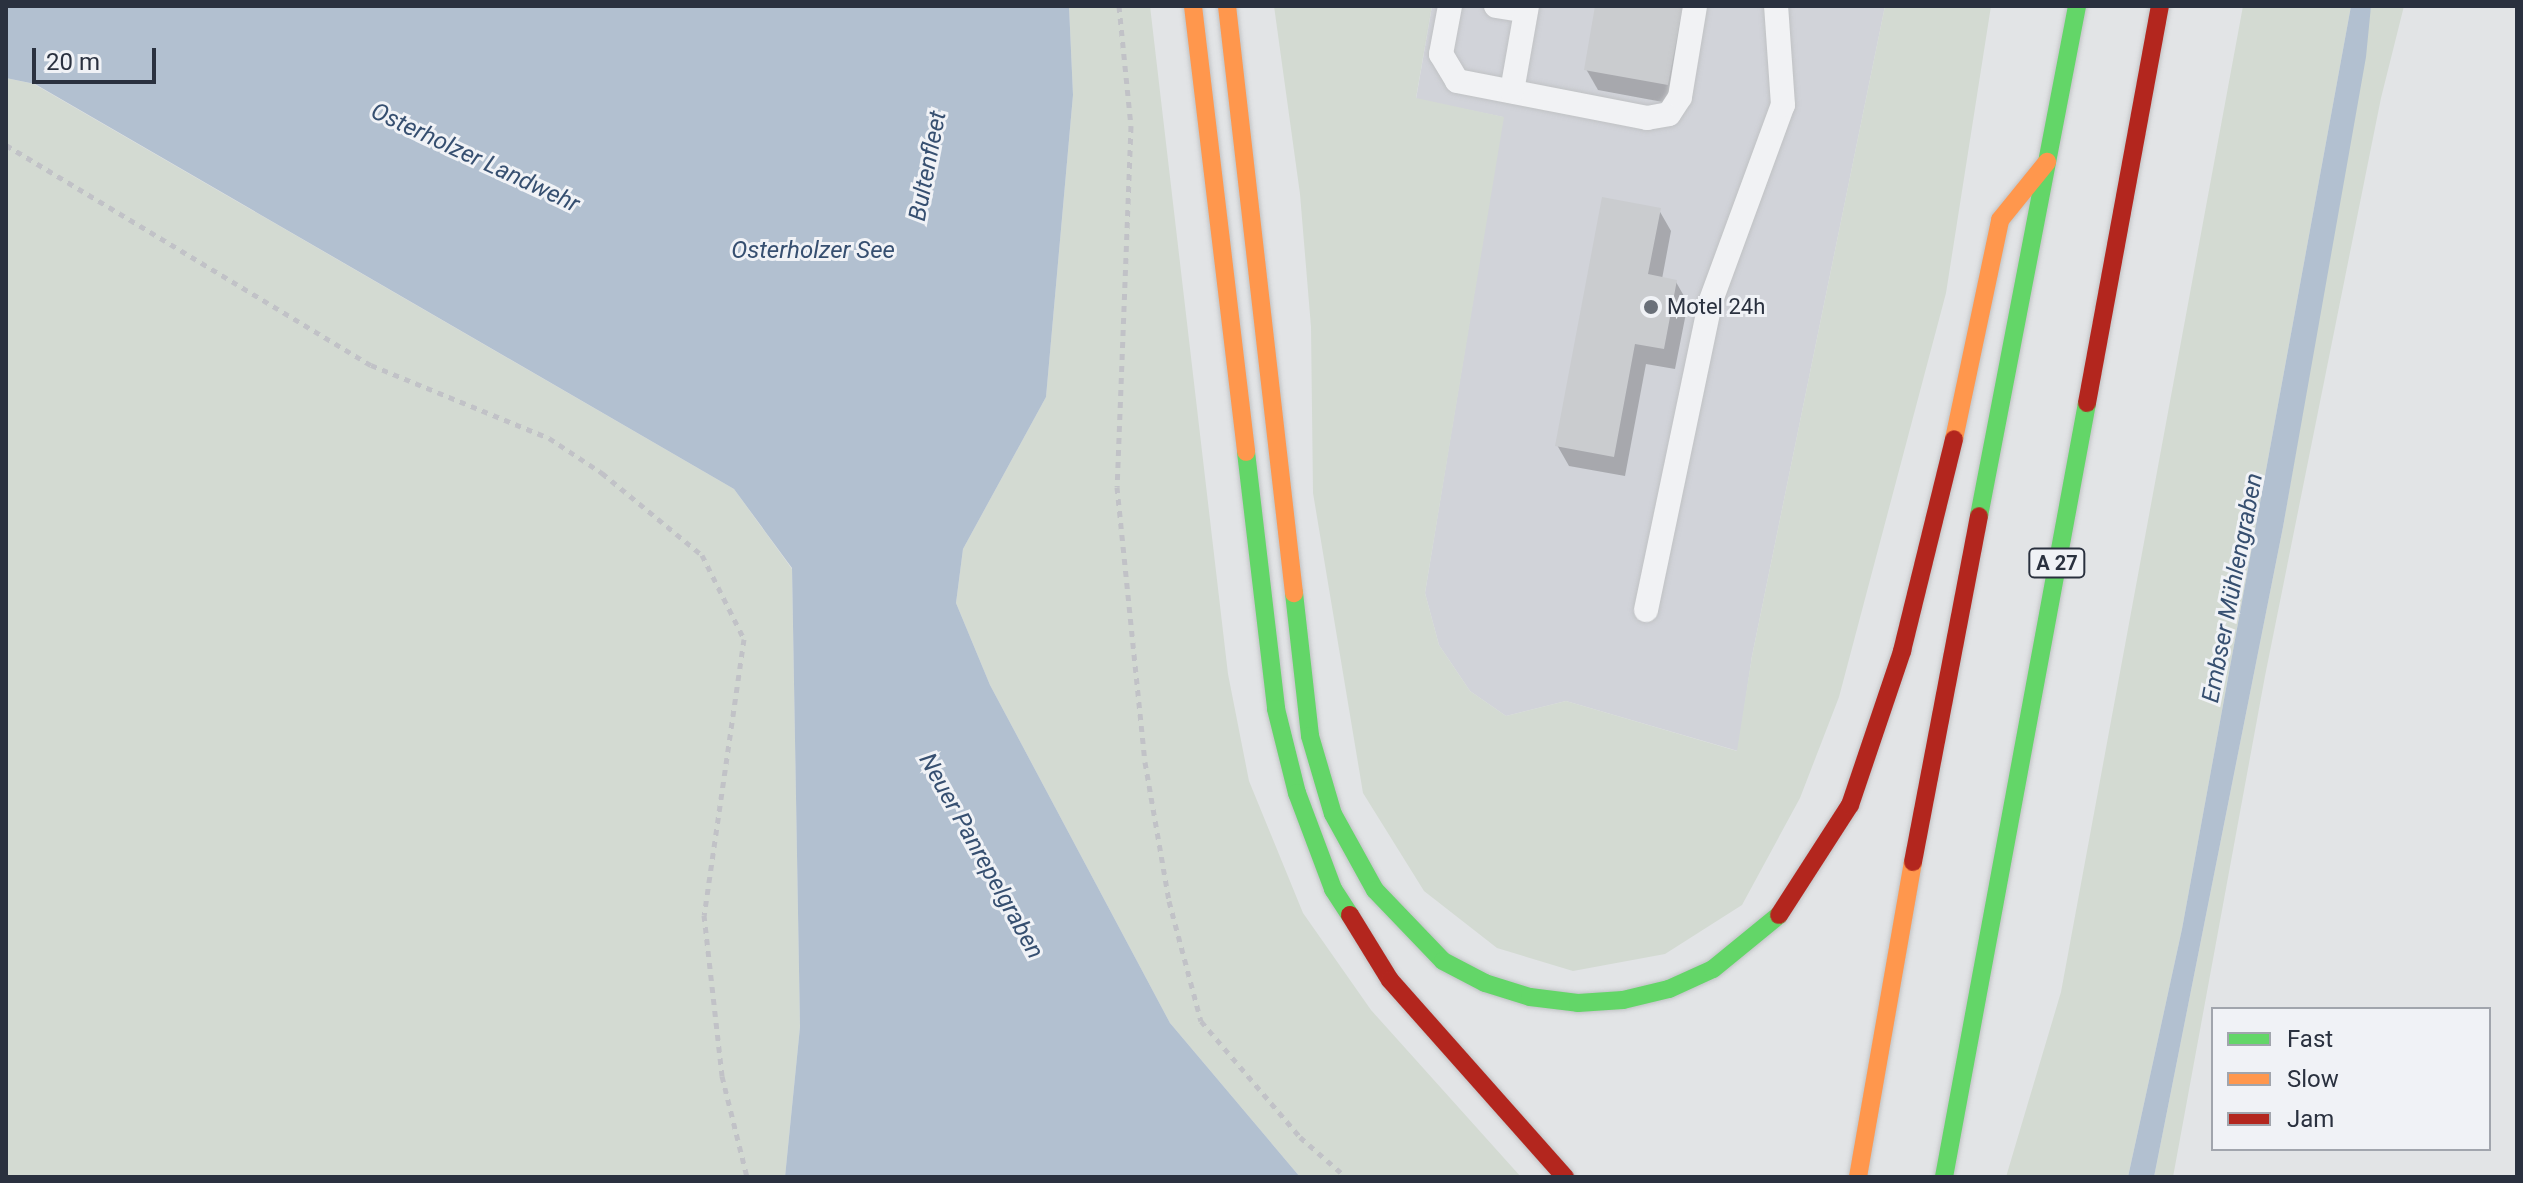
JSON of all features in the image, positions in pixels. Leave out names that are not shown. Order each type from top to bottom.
[{"type":"highway","points":[[1193,6],[1276,709],[1297,793],[1333,889],[1390,980],[1565,1177]]},
{"type":"highway","points":[[1230,6],[1230,34],[1310,736],[1333,814],[1375,890],[1408,929],[1443,961],[1485,983],[1530,997],[1578,1003],[1623,1000],[1669,989],[1713,969],[1776,920],[1823,852],[1850,805],[1902,651],[1945,482],[2000,220],[2047,162]]},
{"type":"highway","points":[[1858,1177],[1922,811],[2077,6]]},
{"type":"highway","name":"A 27","points":[[1944,1177],[2160,6]]},
{"type":"lane","points":[[1450,6],[1441,54],[1457,81],[1647,118],[1669,114],[1680,97],[1695,6]]},
{"type":"lane","points":[[1496,6],[1527,8],[1512,91]]},
{"type":"lane","points":[[1646,610],[1710,303],[1783,105],[1776,6]]},
{"type":"path","points":[[1119,6],[1131,126],[1117,487],[1145,762],[1169,901],[1201,1021],[1300,1137],[1346,1177]]},
{"type":"path","points":[[6,145],[371,365],[549,438],[602,473],[702,555],[744,639],[704,915],[722,1076],[747,1177]]},
{"type":"shaded area","points":[[1069,6],[1150,6],[1228,674],[1249,781],[1303,913],[1371,1010],[1521,1177],[1300,1177],[1170,1023],[990,685],[956,603],[963,549],[1046,397],[1073,95]]},
{"type":"shaded area","points":[[1274,6],[1432,6],[1416,98],[1504,117],[1425,593],[1439,645],[1470,691],[1506,716],[1566,701],[1737,751],[1752,656],[1885,6],[1991,6],[1946,293],[1839,697],[1800,798],[1742,905],[1665,954],[1573,971],[1497,948],[1424,891],[1363,793],[1313,493],[1311,327],[1300,194]]},
{"type":"shaded area","points":[[1432,6],[1885,6],[1752,656],[1738,751],[1566,701],[1506,716],[1470,691],[1439,645],[1425,593],[1503,117],[1416,99]]},
{"type":"shaded area","points":[[2243,6],[2351,6],[2182,929],[2128,1177],[2006,1177],[2061,992]]},
{"type":"shaded area","points":[[2371,6],[2404,6],[2381,98],[2265,676],[2173,1177],[2154,1177],[2283,527]]},
{"type":"shaded area","points":[[6,78],[34,84],[734,489],[792,569],[800,1027],[785,1177],[6,1177]]},
{"type":"water","name":"Osterholzer See","points":[[1069,6],[1073,95],[1046,397],[963,549],[956,603],[990,685],[1170,1023],[1300,1177],[785,1177],[800,1027],[792,568],[734,489],[35,84],[6,78],[6,7]]},
{"type":"water","points":[[2351,6],[2371,6],[2366,57],[2283,527],[2154,1177],[2128,1177],[2182,929]]},
{"type":"building","points":[[1595,6],[1683,6],[1668,85],[1584,70]]},
{"type":"building","points":[[1602,197],[1661,208],[1648,274],[1677,280],[1664,349],[1635,344],[1614,457],[1555,446]]},
{"type":"traffic: fast","points":[[1979,516],[2077,6]]},
{"type":"traffic: fast","points":[[1944,1177],[2087,403]]},
{"type":"traffic: fast","points":[[1246,452],[1276,709],[1297,793],[1333,889],[1350,915]]},
{"type":"traffic: fast","points":[[1294,593],[1310,736],[1333,814],[1375,890],[1443,961],[1485,983],[1530,997],[1578,1003],[1623,1000],[1669,989],[1713,969],[1779,915]]},
{"type":"traffic: slow","points":[[1193,6],[1246,452]]},
{"type":"traffic: slow","points":[[1227,6],[1294,593]]},
{"type":"traffic: slow","points":[[1954,439],[2000,220],[2047,162]]},
{"type":"traffic: slow","points":[[1858,1177],[1913,862]]},
{"type":"traffic: jam","points":[[2087,403],[2160,6]]},
{"type":"traffic: jam","points":[[1779,915],[1850,805],[1902,651],[1954,439]]},
{"type":"traffic: jam","points":[[1913,862],[1979,516]]},
{"type":"traffic: jam","points":[[1350,915],[1390,980],[1565,1177]]},
{"type":"place","name":"Motel 24h","points":[[1651,307]]},
{"type":"water label","name":"Osterholzer Landwehr","points":[[475,158]]},
{"type":"water label","name":"Bultenfleet","points":[[928,166]]},
{"type":"water label","name":"Embser Mühlengraben","points":[[2233,588]]},
{"type":"water label","name":"Neuer Panrepelgraben","points":[[981,856]]}]
